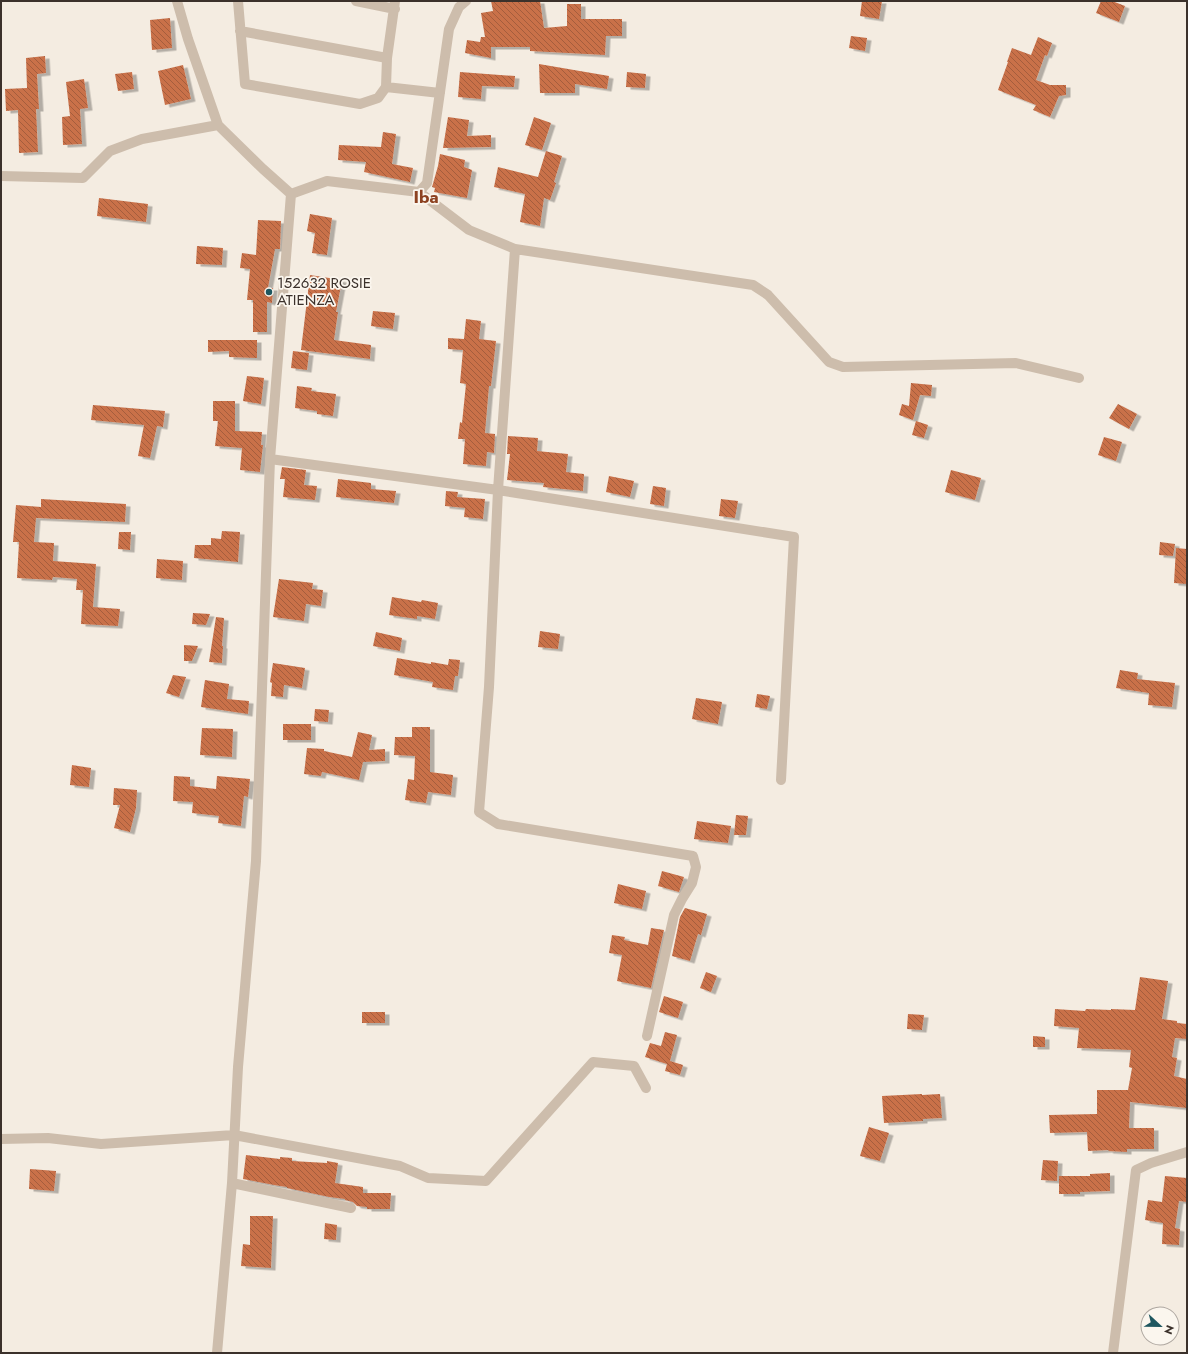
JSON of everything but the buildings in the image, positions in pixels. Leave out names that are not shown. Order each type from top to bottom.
[{"type":"street","points":[[177,1],[188,39],[218,125],[291,194]]},
{"type":"street","points":[[238,1],[245,84],[360,104],[378,98],[386,87],[395,5],[356,1]]},
{"type":"street","points":[[419,192],[427,183],[449,29],[458,7],[466,1]]},
{"type":"street","points":[[240,31],[388,58]]},
{"type":"street","points":[[386,87],[440,93]]},
{"type":"street","points":[[1,176],[83,178],[110,151],[117,148],[142,139],[218,125]]},
{"type":"street","points":[[291,194],[327,181],[419,192],[469,230],[514,249],[753,286],[768,295],[829,362],[843,367],[1016,363],[1079,378]]},
{"type":"street","points":[[217,1353],[232,1183],[238,1067],[256,861],[270,459],[291,194]]},
{"type":"street","points":[[514,249],[498,490],[489,687],[479,812],[498,824],[693,856],[696,868],[692,883],[682,898],[674,915],[647,1036]]},
{"type":"street","points":[[270,459],[498,490],[794,537],[781,780]]},
{"type":"street","points":[[1,1139],[48,1138],[101,1144],[234,1135],[400,1166],[428,1178],[486,1181],[593,1062],[634,1066],[646,1088]]},
{"type":"street","points":[[1113,1353],[1136,1170],[1150,1163],[1187,1152]]},
{"type":"street","points":[[232,1183],[351,1208]]},
{"type":"place","name":"152632 ROSIE ATIENZA","points":[[269,292]]},
{"type":"district","name":"Iba","points":[[426,197]]}]
